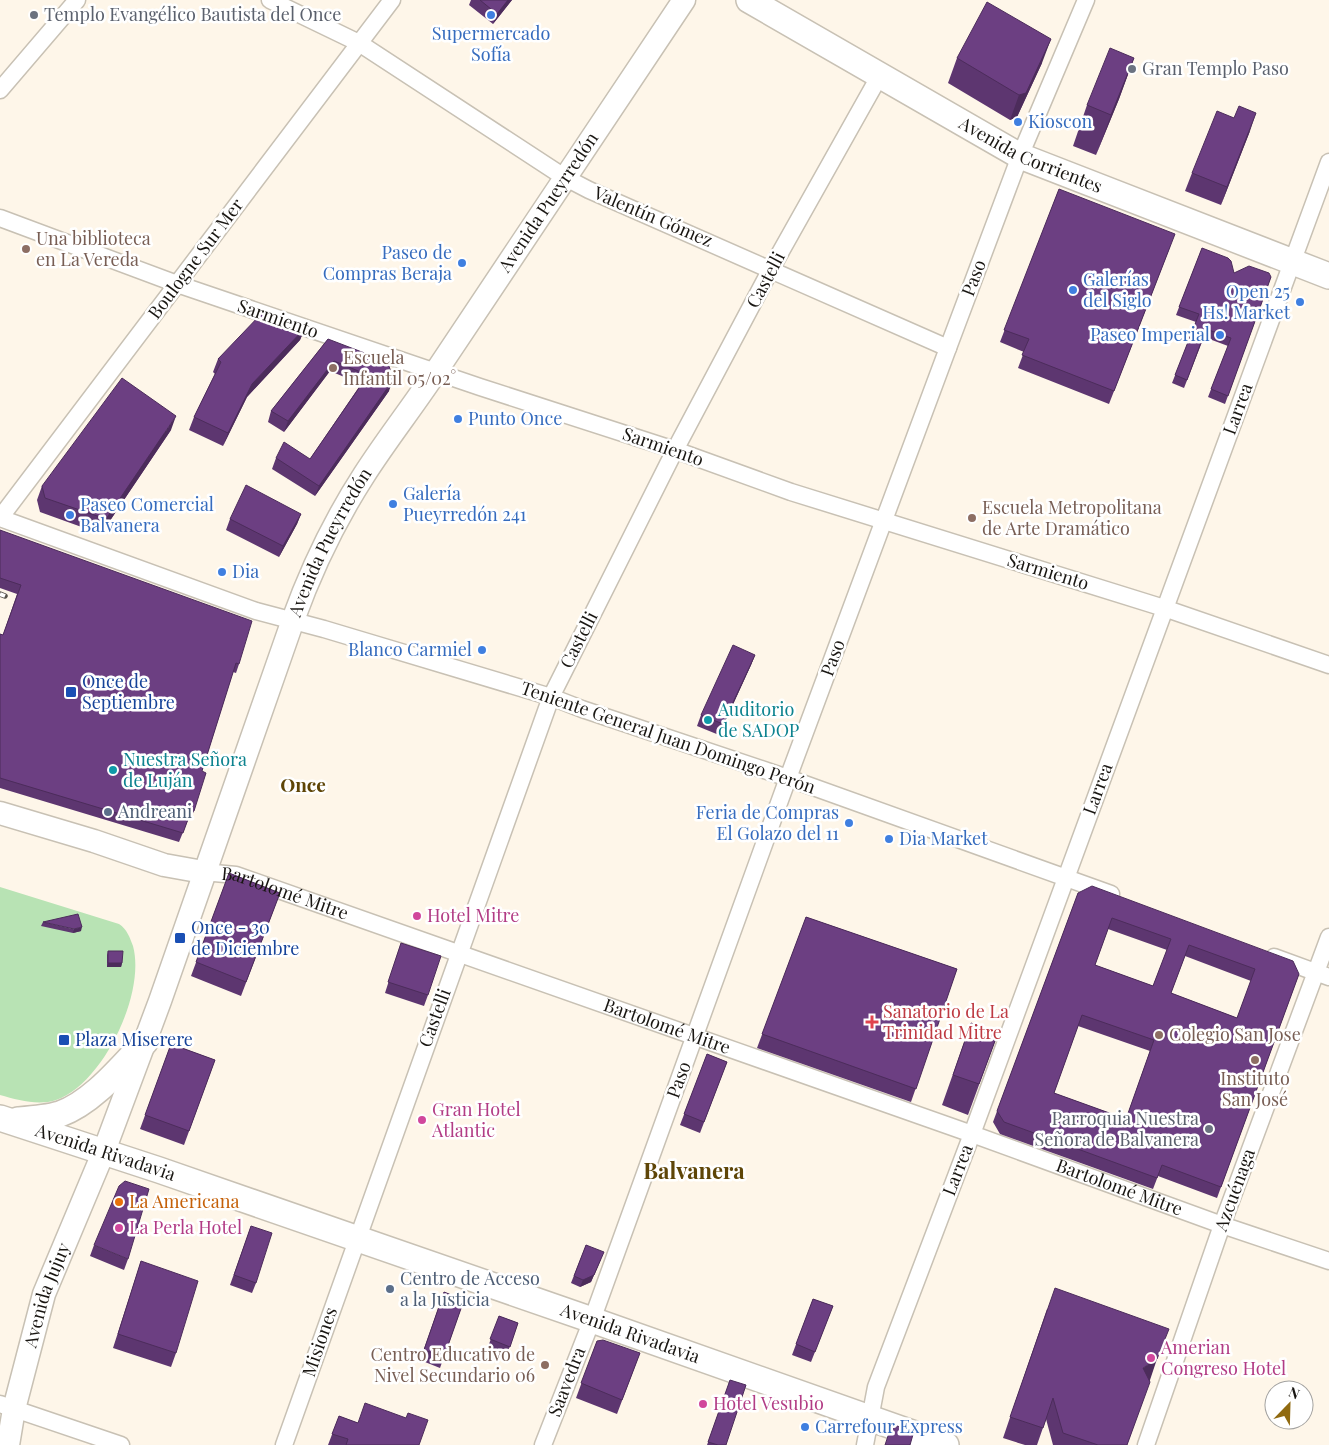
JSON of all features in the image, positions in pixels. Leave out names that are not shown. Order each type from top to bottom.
[{"type":"main road","name":"Avenida Pueyrredón","points":[[104,1151],[145,1042],[293,620],[319,559],[358,484],[436,371],[684,0]]},
{"type":"main road","name":"Avenida Corrientes","points":[[749,0],[1020,156],[1329,276]]},
{"type":"main road","name":"Bartolomé Mitre","points":[[0,813],[94,841],[164,865],[204,872]]},
{"type":"main road","points":[[5,1119],[59,1114],[76,1106],[106,1082],[145,1042]]},
{"type":"main road","name":"Avenida Rivadavia","points":[[5,1119],[104,1151],[592,1320],[946,1445]]},
{"type":"main road","name":"Avenida Jujuy","points":[[8,1445],[7,1407],[44,1294],[104,1151]]},
{"type":"street","points":[[0,90],[77,0]]},
{"type":"street","name":"Valentín Gómez","points":[[270,0],[359,43],[564,177],[589,190],[948,348]]},
{"type":"street","name":"Boulogne Sur Mer","points":[[0,518],[392,0]]},
{"type":"street","name":"Paso","points":[[592,1320],[788,778],[948,348],[1020,156],[1086,0]]},
{"type":"street","name":"Castelli","points":[[356,1239],[551,697],[674,450],[771,269],[880,75]]},
{"type":"street","name":"Larrea","points":[[865,1445],[876,1387],[972,1134],[1329,162]]},
{"type":"street","name":"Sarmiento","points":[[0,218],[177,284],[674,450],[790,492],[1164,608],[1329,665]]},
{"type":"street","name":"Teniente General Juan Domingo Perón","points":[[0,518],[256,611],[293,620],[551,697],[1066,876],[1121,898]]},
{"type":"street","name":"Bartolomé Mitre","points":[[204,872],[236,875],[972,1134],[1222,1225],[1329,1261]]},
{"type":"street","name":"Azcuénaga","points":[[1146,1445],[1222,1225],[1323,975],[1329,937]]},
{"type":"street","points":[[1261,951],[1323,975]]},
{"type":"street","name":"Misiones","points":[[284,1445],[356,1239]]},
{"type":"street","name":"Saavedra","points":[[543,1445],[592,1320]]},
{"type":"street","points":[[7,1407],[121,1445]]},
{"type":"green space","name":"Plaza Miserere","points":[[0,887],[119,924],[126,931],[133,946],[135,965],[133,988],[127,1011],[117,1035],[90,1076],[73,1091],[49,1102],[28,1102],[0,1095]]},
{"type":"building","points":[[480,0],[508,0],[497,14]]},
{"type":"building","points":[[987,2],[1051,39],[1026,93],[1019,95],[957,58]]},
{"type":"building","points":[[1110,48],[1134,58],[1111,115],[1087,105]]},
{"type":"building","points":[[1239,106],[1256,113],[1227,187],[1192,173],[1217,111],[1234,118]]},
{"type":"building","points":[[1059,189],[1175,234],[1114,391],[1022,355],[1029,339],[1004,330]]},
{"type":"building","name":"Paseo Imperial","points":[[1202,248],[1228,258],[1231,261],[1234,273],[1249,266],[1269,273],[1271,277],[1228,396],[1211,389],[1231,338],[1206,329],[1187,380],[1175,375],[1199,314],[1179,307]]},
{"type":"building","points":[[262,313],[305,328],[252,384],[228,433],[194,417],[221,362],[218,359]]},
{"type":"building","points":[[328,339],[388,362],[393,380],[319,486],[276,458],[284,442],[310,459],[368,375],[334,361],[288,421],[271,411]]},
{"type":"building","points":[[122,378],[176,416],[106,519],[45,498],[42,486]]},
{"type":"building","points":[[246,485],[301,514],[283,546],[230,519]]},
{"type":"building","points":[[0,530],[252,621],[239,664],[236,663],[202,771],[206,773],[194,811],[191,811],[183,833],[0,778],[0,634],[3,635],[21,585],[0,578]]},
{"type":"building","points":[[733,645],[755,655],[723,724],[701,715]]},
{"type":"building","points":[[229,873],[280,893],[246,982],[196,962]]},
{"type":"building","name":"Colegio San Jose","points":[[1092,886],[1293,961],[1299,974],[1221,1187],[1162,1165],[1157,1178],[1004,1122],[997,1111],[1078,893]],"holes":[[[1112,918],[1171,939],[1153,986],[1095,965]],[[1189,945],[1255,969],[1237,1018],[1171,993]],[[1082,1015],[1154,1040],[1126,1119],[1054,1093]]]},
{"type":"building","points":[[78,914],[82,927],[74,929],[43,922]]},
{"type":"building","name":"Sanatorio de La Trinidad Mitre","points":[[806,917],[957,969],[916,1089],[762,1034]]},
{"type":"building","points":[[401,943],[441,956],[428,995],[388,982]]},
{"type":"building","points":[[108,951],[123,951],[122,963],[108,963]]},
{"type":"building","points":[[971,1023],[998,1033],[979,1084],[953,1075]]},
{"type":"building","points":[[171,1044],[215,1060],[189,1131],[145,1115]]},
{"type":"building","points":[[707,1054],[727,1062],[704,1122],[684,1114]]},
{"type":"building","name":"La Perla Hotel","points":[[125,1181],[149,1189],[128,1259],[94,1245],[119,1186]]},
{"type":"building","points":[[251,1226],[272,1233],[256,1283],[234,1275]]},
{"type":"building","points":[[586,1245],[604,1252],[594,1275],[583,1280],[574,1276]]},
{"type":"building","points":[[141,1261],[198,1281],[176,1353],[118,1334]]},
{"type":"building","points":[[1055,1288],[1169,1329],[1157,1359],[1143,1368],[1150,1382],[1127,1445],[1098,1445],[1063,1433],[1053,1398],[1043,1428],[1010,1417]]},
{"type":"building","points":[[444,1292],[464,1300],[444,1357],[424,1350]]},
{"type":"building","points":[[813,1299],[833,1306],[815,1352],[796,1344]]},
{"type":"building","points":[[499,1316],[518,1323],[510,1347],[490,1339]]},
{"type":"building","points":[[603,1340],[640,1353],[622,1400],[581,1383],[597,1341]]},
{"type":"building","points":[[730,1380],[746,1385],[726,1445],[718,1445],[708,1442]]},
{"type":"building","points":[[365,1403],[406,1418],[408,1413],[428,1420],[419,1445],[346,1445],[348,1439],[332,1434],[339,1416],[358,1423]]},
{"type":"building","points":[[897,1426],[914,1431],[910,1445],[885,1445],[890,1430]]},
{"type":"railway","points":[[0,594],[5,596]]},
{"type":"place","name":"Templo Evangélico Bautista del Once","points":[[34,15]]},
{"type":"place","name":"Supermercado Sofía","points":[[491,15]]},
{"type":"place","name":"Gran Templo Paso","points":[[1132,69]]},
{"type":"place","name":"Kioscon","points":[[1018,122]]},
{"type":"place","name":"Una biblioteca en La Vereda","points":[[26,249]]},
{"type":"place","name":"Paseo de Compras Beraja","points":[[462,263]]},
{"type":"place","name":"Galerías del Siglo","points":[[1073,290]]},
{"type":"place","name":"Open 25 Hs! Market","points":[[1300,302]]},
{"type":"place","name":"Paseo Imperial","points":[[1220,335]]},
{"type":"place","name":"Escuela Infantil 05/02°","points":[[333,368]]},
{"type":"place","name":"Punto Once","points":[[458,419]]},
{"type":"place","name":"Galería Pueyrredón 241","points":[[393,504]]},
{"type":"place","name":"Paseo Comercial Balvanera","points":[[70,515]]},
{"type":"place","name":"Escuela Metropolitana de Arte Dramático","points":[[972,518]]},
{"type":"place","name":"Dia","points":[[222,572]]},
{"type":"place","name":"Blanco Carmiel","points":[[482,650]]},
{"type":"place","name":"Once de Septiembre","points":[[71,692]]},
{"type":"place","name":"Auditorio de SADOP","points":[[708,720]]},
{"type":"place","name":"Nuestra Señora de Luján","points":[[113,770]]},
{"type":"place","name":"Andreani","points":[[108,812]]},
{"type":"place","name":"Feria de Compras El Golazo del 11","points":[[849,823]]},
{"type":"place","name":"Dia Market","points":[[889,839]]},
{"type":"place","name":"Hotel Mitre","points":[[417,916]]},
{"type":"place","name":"Once - 30 de Diciembre","points":[[180,938]]},
{"type":"place","name":"Sanatorio de La Trinidad Mitre","points":[[872,1022]]},
{"type":"place","name":"Colegio San Jose","points":[[1159,1035]]},
{"type":"place","name":"Plaza Miserere","points":[[64,1040]]},
{"type":"place","name":"Instituto San José","points":[[1255,1060]]},
{"type":"place","name":"Gran Hotel Atlantic","points":[[422,1120]]},
{"type":"place","name":"Parroquia Nuestra Señora de Balvanera","points":[[1209,1129]]},
{"type":"place","name":"La Americana","points":[[119,1202]]},
{"type":"place","name":"La Perla Hotel","points":[[119,1228]]},
{"type":"place","name":"Centro de Acceso a la Justicia","points":[[390,1289]]},
{"type":"place","name":"Amerian Congreso Hotel","points":[[1151,1358]]},
{"type":"place","name":"Centro Educativo de Nivel Secundario 06","points":[[545,1365]]},
{"type":"place","name":"Hotel Vesubio","points":[[703,1404]]},
{"type":"place","name":"Carrefour Express","points":[[805,1427]]},
{"type":"district","name":"Once","points":[[303,785]]},
{"type":"district","name":"Balvanera","points":[[694,1171]]}]
